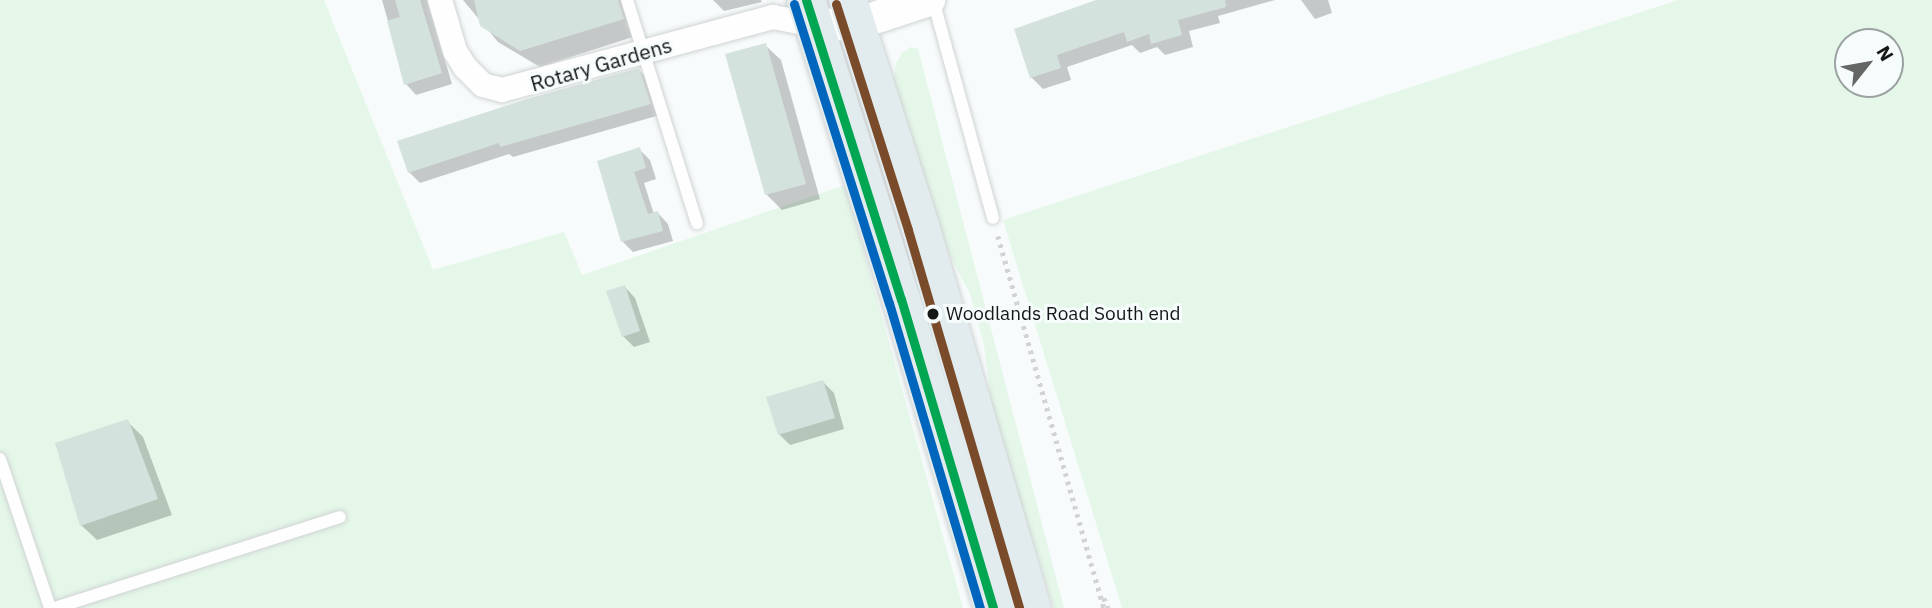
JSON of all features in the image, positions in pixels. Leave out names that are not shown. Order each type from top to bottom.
[{"type":"main road","points":[[852,12],[920,226],[1032,608]]},
{"type":"main road","points":[[810,13],[901,299],[993,608]]},
{"type":"street","name":"Rotary Gardens","points":[[440,0],[455,51],[476,80],[495,89],[526,85],[773,17],[810,13]]},
{"type":"street","points":[[810,13],[852,12],[931,0]]},
{"type":"lane","points":[[627,0],[697,223]]},
{"type":"lane","points":[[931,0],[993,218]]},
{"type":"lane","points":[[0,459],[53,608],[340,517]]},
{"type":"path","points":[[993,218],[1106,608]]},
{"type":"green space","points":[[0,0],[324,0],[433,270],[564,232],[582,275],[845,185],[963,608],[0,608]]},
{"type":"green space","points":[[1678,0],[1932,0],[1932,608],[1122,608],[1003,220]]},
{"type":"green space","points":[[911,47],[918,49],[1064,608],[1054,608],[993,416],[984,345],[970,294],[937,230],[893,81],[896,63],[902,53]]},
{"type":"building","points":[[395,0],[420,0],[442,73],[404,85],[387,21],[400,17]]},
{"type":"building","points":[[474,0],[618,0],[624,19],[520,51],[480,26]]},
{"type":"building","points":[[1096,0],[1225,0],[1226,7],[1178,20],[1182,35],[1151,44],[1149,34],[1127,42],[1124,32],[1057,55],[1061,68],[1030,78],[1014,29]]},
{"type":"building","points":[[766,43],[806,184],[765,195],[725,54]]},
{"type":"building","points":[[639,68],[651,104],[500,147],[499,143],[408,173],[397,141],[527,99]]},
{"type":"building","points":[[640,147],[646,168],[634,172],[648,214],[658,211],[663,231],[621,242],[597,161]]},
{"type":"building","points":[[625,285],[640,331],[622,337],[606,291]]},
{"type":"building","points":[[823,380],[835,418],[778,435],[766,397]]},
{"type":"building","points":[[128,419],[158,499],[80,526],[55,443]]},
{"type":"transit line","points":[[806,0],[901,299],[993,608]]},
{"type":"transit line","points":[[794,4],[889,303],[980,608]]},
{"type":"transit line","points":[[836,4],[908,230],[1019,608]]},
{"type":"place","name":"Woodlands Road South end","points":[[933,314]]}]
